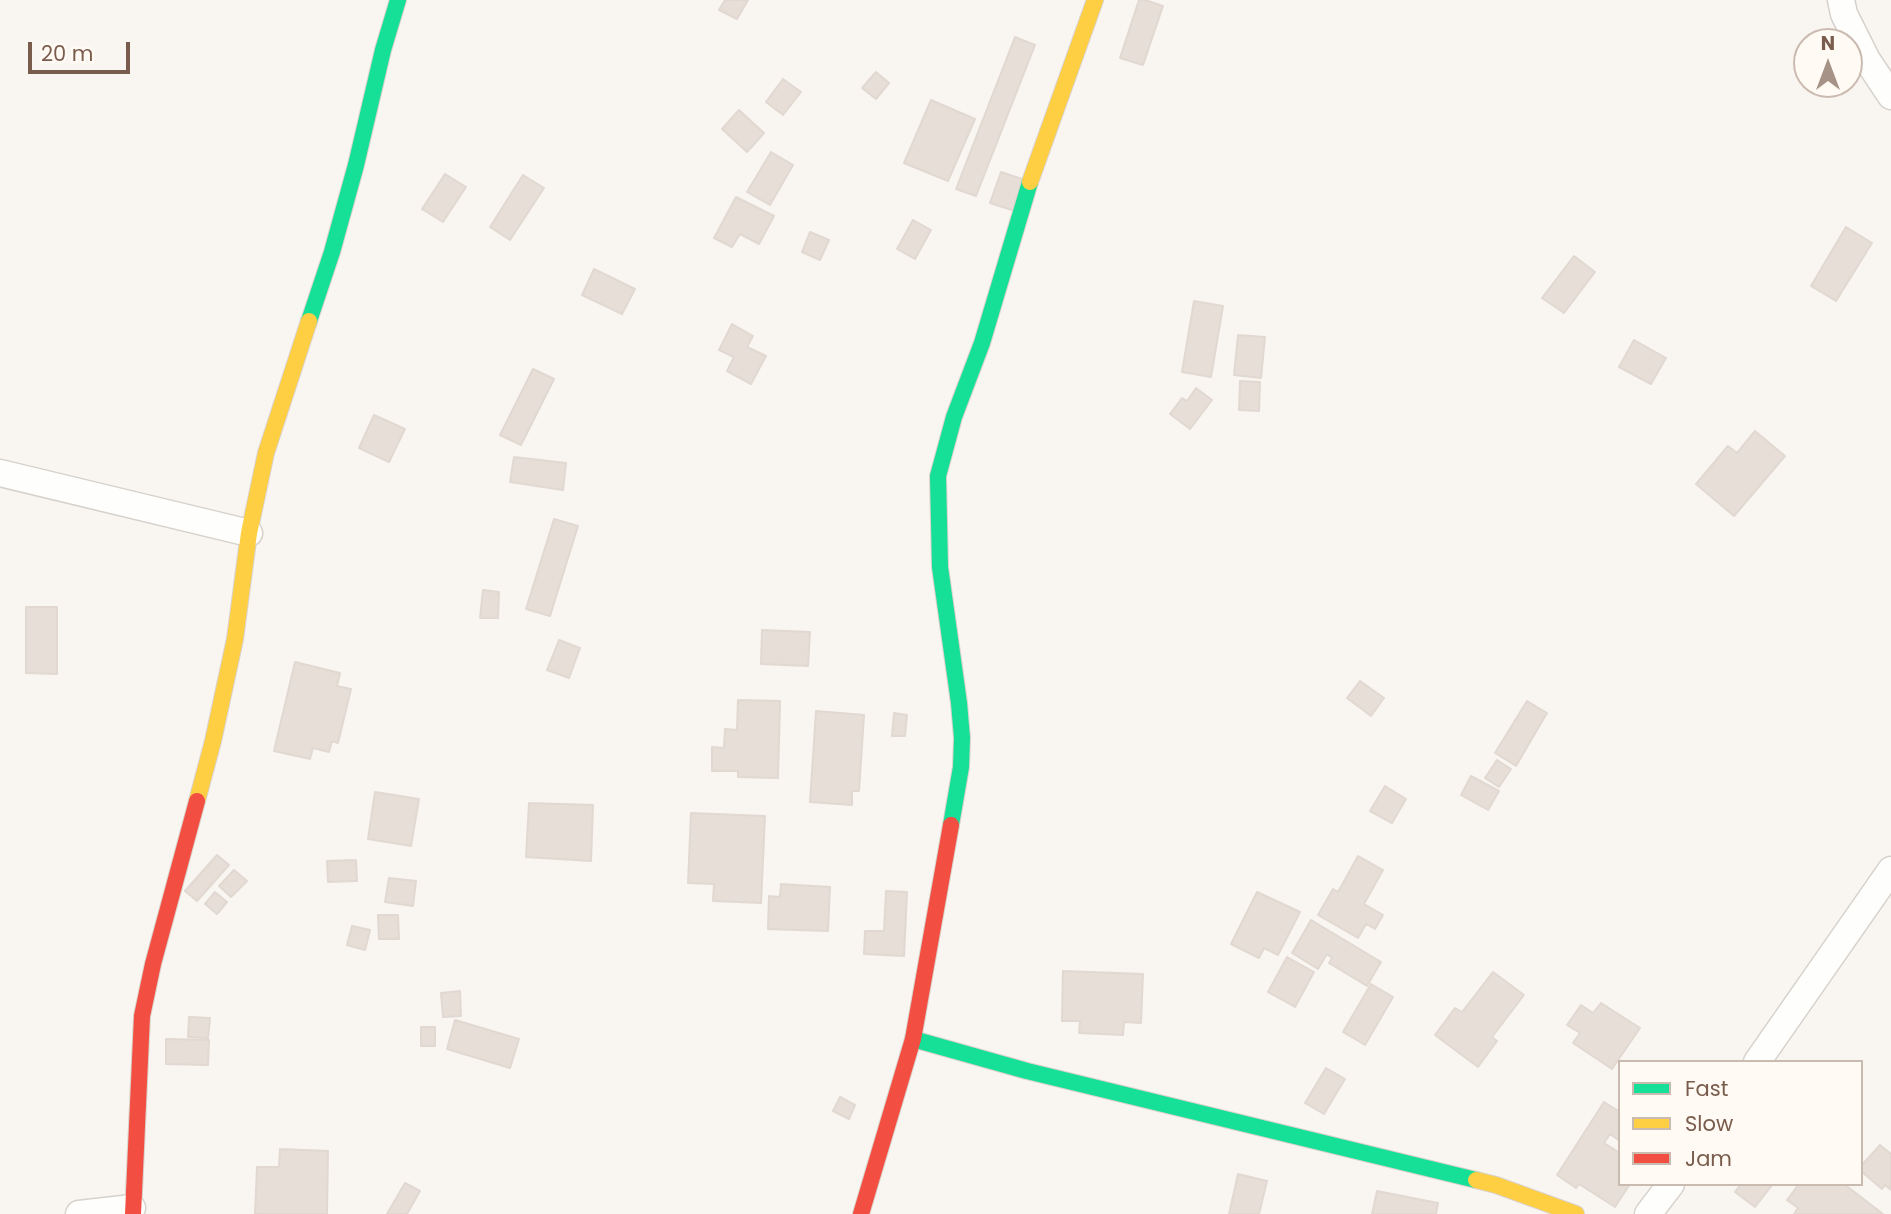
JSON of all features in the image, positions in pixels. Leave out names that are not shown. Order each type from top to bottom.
[{"type":"street","points":[[79,1214],[132,1211],[142,1016],[153,964],[213,741],[235,639],[249,533],[266,453],[332,251],[398,0]]},
{"type":"street","points":[[861,1214],[913,1039],[961,767],[958,703],[940,567],[938,476],[954,417],[982,343],[1036,163],[1095,0]]},
{"type":"street","points":[[1841,0],[1844,14],[1867,60],[1891,96]]},
{"type":"street","points":[[0,473],[249,533]]},
{"type":"street","points":[[1758,1060],[1891,870]]},
{"type":"street","points":[[913,1039],[1027,1071],[1496,1185],[1576,1214]]},
{"type":"street","points":[[1648,1214],[1669,1186]]},
{"type":"building","points":[[725,0],[748,0],[737,19],[719,10]]},
{"type":"building","points":[[1139,0],[1163,6],[1143,65],[1120,58]]},
{"type":"building","points":[[1015,37],[1035,45],[976,196],[956,189]]},
{"type":"building","points":[[876,72],[889,83],[876,99],[862,88]]},
{"type":"building","points":[[783,79],[801,92],[783,115],[766,102]]},
{"type":"building","points":[[931,100],[975,119],[948,181],[904,163]]},
{"type":"building","points":[[739,110],[764,133],[747,152],[722,129]]},
{"type":"building","points":[[771,152],[793,165],[770,205],[747,192]]},
{"type":"building","points":[[1001,172],[1025,180],[1015,211],[990,203]]},
{"type":"building","points":[[445,174],[466,187],[443,222],[422,209]]},
{"type":"building","points":[[523,175],[544,188],[510,240],[490,227]]},
{"type":"building","points":[[736,197],[774,216],[759,244],[740,234],[732,247],[714,238]]},
{"type":"building","points":[[913,220],[931,230],[915,259],[897,249]]},
{"type":"building","points":[[1846,227],[1872,243],[1836,301],[1811,286]]},
{"type":"building","points":[[810,232],[829,240],[820,260],[802,252]]},
{"type":"building","points":[[1574,256],[1595,272],[1564,313],[1542,298]]},
{"type":"building","points":[[594,269],[635,289],[622,314],[582,295]]},
{"type":"building","points":[[1194,301],[1223,306],[1211,377],[1182,372]]},
{"type":"building","points":[[732,324],[753,336],[747,347],[766,356],[751,384],[727,371],[734,357],[719,350]]},
{"type":"building","points":[[1238,335],[1265,337],[1261,378],[1234,375]]},
{"type":"building","points":[[1634,340],[1666,358],[1651,384],[1619,367]]},
{"type":"building","points":[[533,369],[554,379],[521,445],[500,435]]},
{"type":"building","points":[[1240,381],[1260,382],[1259,411],[1239,410]]},
{"type":"building","points":[[1196,388],[1212,400],[1190,429],[1170,414],[1182,398],[1187,401]]},
{"type":"building","points":[[374,415],[405,429],[389,462],[359,448]]},
{"type":"building","points":[[1755,431],[1785,456],[1734,516],[1696,484],[1728,446],[1737,453]]},
{"type":"building","points":[[514,457],[566,463],[563,490],[510,482]]},
{"type":"building","points":[[554,519],[578,526],[550,616],[526,609]]},
{"type":"building","points":[[483,590],[499,592],[498,618],[480,618]]},
{"type":"building","points":[[26,607],[57,607],[57,674],[26,673]]},
{"type":"building","points":[[762,630],[810,632],[808,666],[761,664]]},
{"type":"building","points":[[559,640],[580,648],[569,678],[547,670]]},
{"type":"building","points":[[295,662],[340,673],[337,686],[351,689],[338,743],[332,741],[329,752],[313,748],[310,759],[274,751]]},
{"type":"building","points":[[1360,681],[1384,698],[1371,716],[1347,698]]},
{"type":"building","points":[[738,700],[780,701],[778,778],[738,777],[738,771],[712,771],[712,747],[724,748],[725,729],[737,730]]},
{"type":"building","points":[[1527,701],[1547,713],[1516,766],[1495,753]]},
{"type":"building","points":[[816,711],[864,715],[859,791],[852,791],[852,805],[810,802]]},
{"type":"building","points":[[894,713],[907,715],[905,736],[892,736]]},
{"type":"building","points":[[1497,760],[1511,769],[1499,787],[1485,778]]},
{"type":"building","points":[[1471,776],[1499,791],[1488,810],[1461,795]]},
{"type":"building","points":[[1385,786],[1406,799],[1392,823],[1370,811]]},
{"type":"building","points":[[375,792],[419,799],[411,846],[368,839]]},
{"type":"building","points":[[529,803],[593,805],[591,861],[526,857]]},
{"type":"building","points":[[691,813],[765,816],[761,903],[713,901],[714,884],[688,883]]},
{"type":"building","points":[[217,855],[229,865],[197,901],[185,891]]},
{"type":"building","points":[[1358,856],[1383,870],[1364,904],[1383,915],[1375,929],[1366,924],[1358,938],[1318,915],[1333,889],[1338,892]]},
{"type":"building","points":[[356,860],[357,881],[328,882],[327,861]]},
{"type":"building","points":[[234,870],[247,881],[231,897],[219,886]]},
{"type":"building","points":[[389,878],[416,881],[413,906],[385,902]]},
{"type":"building","points":[[781,884],[830,887],[828,931],[768,929],[769,896],[780,897]]},
{"type":"building","points":[[886,891],[907,892],[904,956],[864,954],[865,931],[884,931]]},
{"type":"building","points":[[215,892],[227,902],[217,914],[205,904]]},
{"type":"building","points":[[1257,892],[1300,912],[1278,955],[1264,948],[1259,958],[1231,944]]},
{"type":"building","points":[[378,915],[398,915],[399,939],[379,939]]},
{"type":"building","points":[[1311,920],[1381,962],[1367,986],[1329,963],[1332,958],[1327,954],[1318,969],[1292,953]]},
{"type":"building","points":[[352,926],[370,930],[365,950],[347,945]]},
{"type":"building","points":[[1287,957],[1314,972],[1295,1007],[1268,992]]},
{"type":"building","points":[[1063,971],[1143,974],[1141,1023],[1124,1022],[1123,1035],[1079,1033],[1080,1021],[1062,1021]]},
{"type":"building","points":[[1493,972],[1524,995],[1492,1037],[1497,1041],[1478,1067],[1435,1035],[1455,1008],[1462,1012]]},
{"type":"building","points":[[1371,984],[1393,997],[1365,1045],[1343,1032]]},
{"type":"building","points":[[460,991],[461,1016],[443,1017],[441,993]]},
{"type":"building","points":[[1601,1003],[1640,1028],[1612,1069],[1573,1043],[1580,1033],[1567,1025],[1581,1005],[1593,1013]]},
{"type":"building","points":[[189,1017],[210,1018],[208,1038],[188,1037]]},
{"type":"building","points":[[455,1020],[519,1039],[510,1068],[447,1049]]},
{"type":"building","points":[[421,1027],[435,1027],[435,1046],[421,1046]]},
{"type":"building","points":[[166,1039],[209,1040],[208,1065],[166,1064]]},
{"type":"building","points":[[1326,1068],[1345,1079],[1324,1114],[1305,1103]]},
{"type":"building","points":[[840,1097],[855,1105],[849,1119],[833,1111]]},
{"type":"building","points":[[1604,1102],[1618,1111],[1618,1140],[1610,1134],[1604,1143],[1618,1152],[1618,1186],[1629,1186],[1615,1207],[1579,1184],[1576,1188],[1557,1175]]},
{"type":"building","points":[[1880,1145],[1891,1154],[1891,1190],[1885,1185],[1882,1189],[1863,1173],[1863,1164]]},
{"type":"building","points":[[280,1149],[328,1151],[327,1214],[255,1214],[257,1167],[279,1167]]},
{"type":"building","points":[[1238,1174],[1267,1181],[1259,1214],[1229,1214]]},
{"type":"building","points":[[405,1183],[420,1191],[407,1214],[387,1214]]},
{"type":"building","points":[[1740,1186],[1771,1186],[1755,1207],[1735,1192]]},
{"type":"building","points":[[1798,1186],[1847,1186],[1883,1214],[1794,1214],[1798,1208],[1787,1200]]},
{"type":"building","points":[[1377,1191],[1438,1203],[1436,1214],[1372,1214]]},
{"type":"traffic: fast","points":[[309,321],[332,252],[398,0]]},
{"type":"traffic: fast","points":[[951,825],[961,767],[962,738],[940,567],[938,476],[954,417],[982,343],[1030,182]]},
{"type":"traffic: fast","points":[[913,1039],[1027,1071],[1476,1180]]},
{"type":"traffic: slow","points":[[1030,182],[1095,0]]},
{"type":"traffic: slow","points":[[197,801],[235,639],[249,533],[266,453],[309,321]]},
{"type":"traffic: slow","points":[[1476,1180],[1576,1214]]},
{"type":"traffic: jam","points":[[133,1214],[142,1016],[153,964],[197,801]]},
{"type":"traffic: jam","points":[[861,1214],[913,1039],[951,825]]}]
